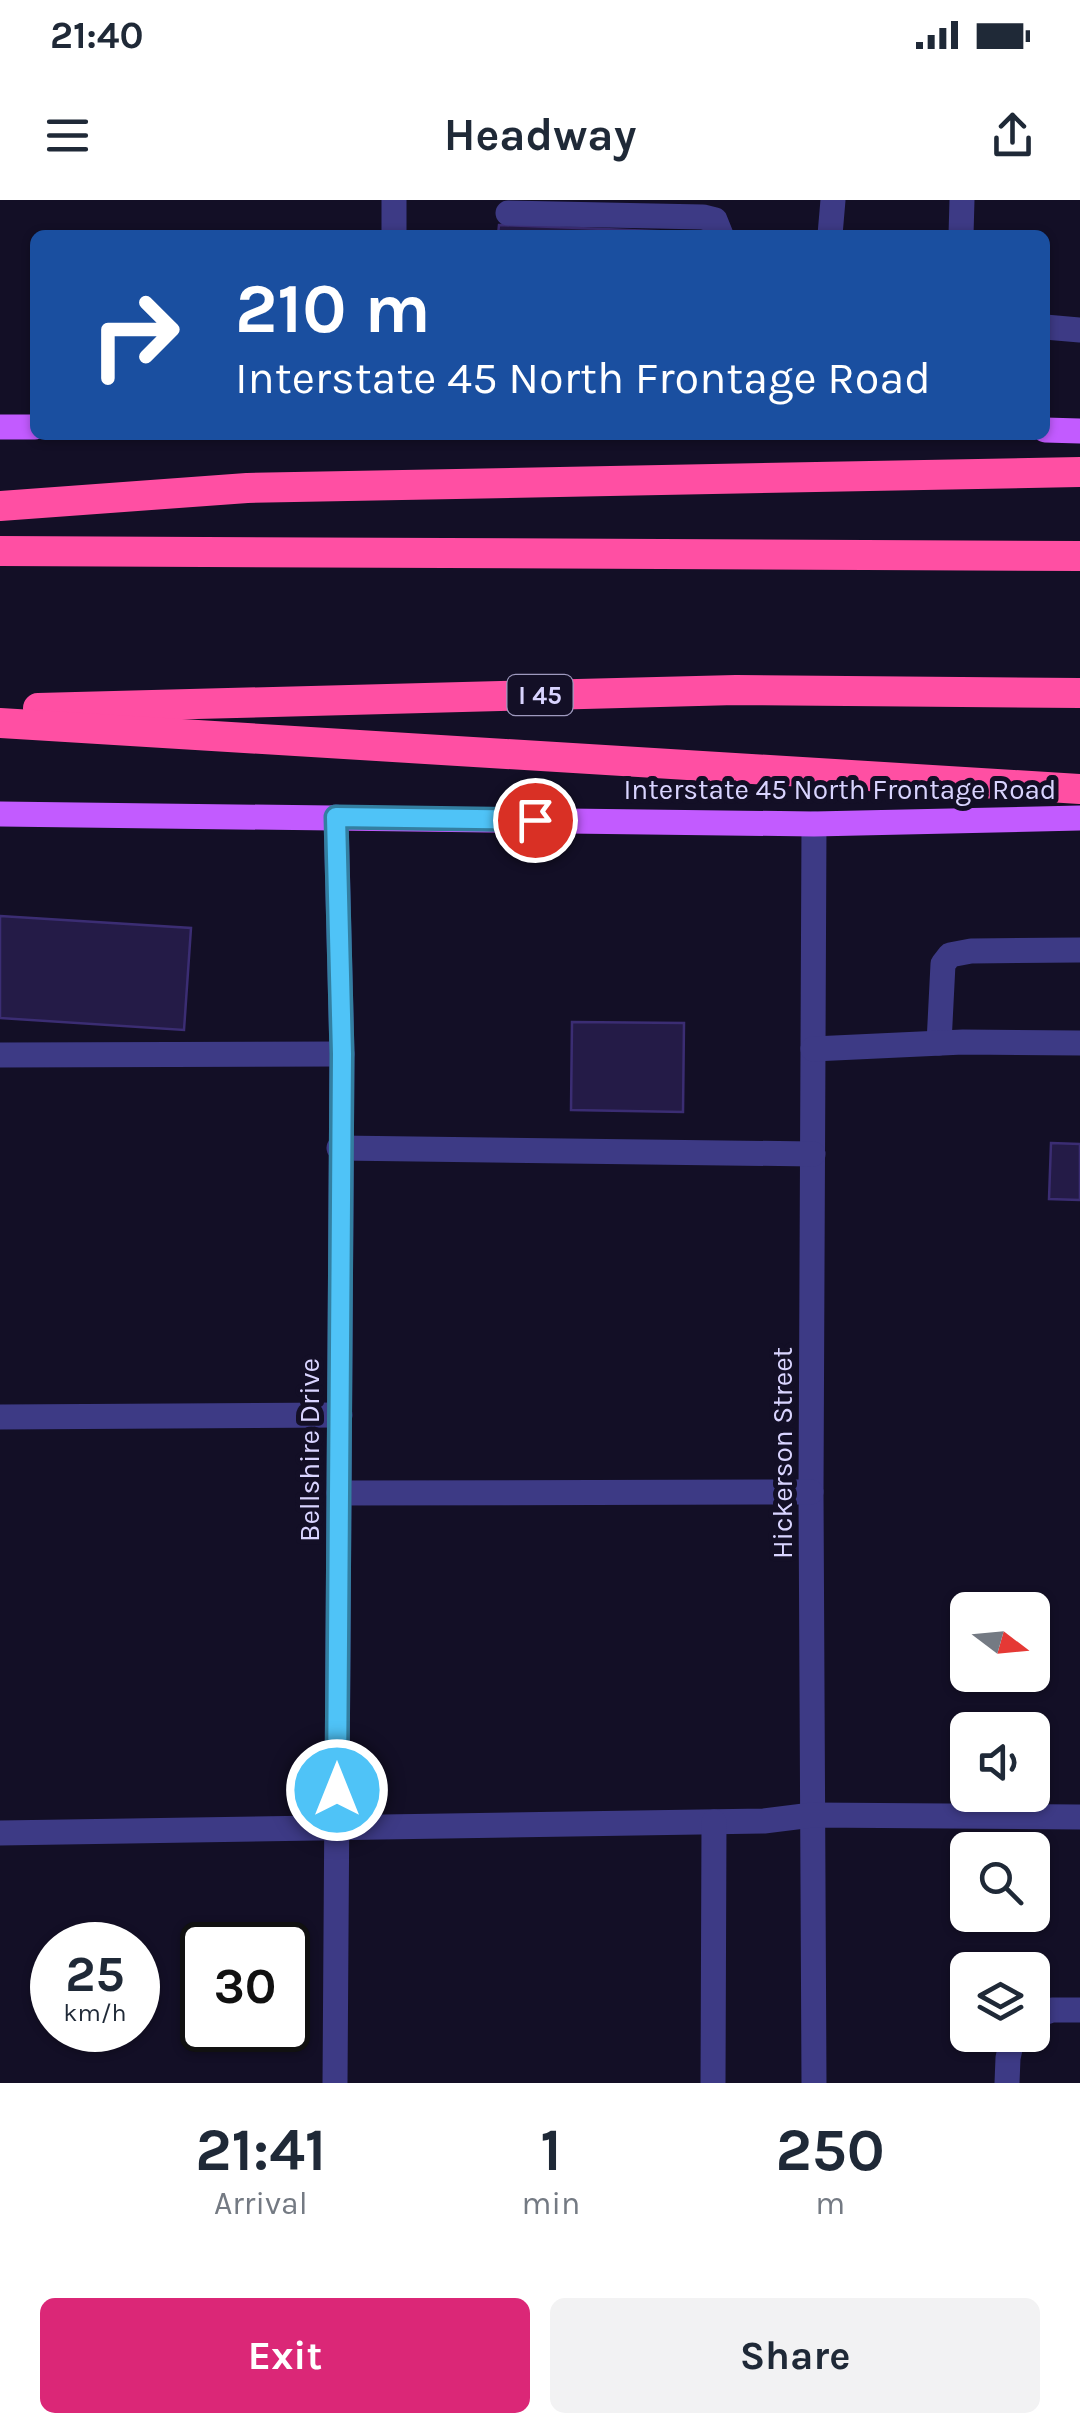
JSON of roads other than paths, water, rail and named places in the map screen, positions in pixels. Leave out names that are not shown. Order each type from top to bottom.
[{"type":"highway","points":[[0,506],[247,488],[1080,472]]},
{"type":"highway","points":[[0,551],[1080,556]]},
{"type":"highway","name":"I 45","points":[[0,709],[736,690],[1080,693]]},
{"type":"highway","points":[[0,723],[1080,789]]},
{"type":"main road","points":[[0,427],[30,427]]},
{"type":"main road","points":[[1050,430],[1080,430]]},
{"type":"main road","name":"Interstate 45 North Frontage Road","points":[[0,814],[814,824],[1080,818]]},
{"type":"street","points":[[394,200],[394,230]]},
{"type":"street","points":[[723,230],[728,200]]},
{"type":"street","points":[[830,230],[832,200]]},
{"type":"street","points":[[961,230],[962,200]]},
{"type":"street","points":[[508,213],[703,217],[715,220],[720,230]]},
{"type":"street","points":[[1050,327],[1080,330]]},
{"type":"street","name":"Bellshire Drive","points":[[335,2083],[342,1054],[336,817]]},
{"type":"street","name":"Hickerson Street","points":[[814,824],[814,2083]]},
{"type":"street","points":[[939,1043],[944,964],[950,955],[971,951],[1080,950]]},
{"type":"street","points":[[813,1050],[939,1043],[1080,1043]]},
{"type":"street","points":[[0,1055],[342,1054]]},
{"type":"street","points":[[340,1148],[813,1154]]},
{"type":"street","points":[[0,1416],[340,1415]]},
{"type":"street","points":[[339,1493],[812,1492]]},
{"type":"street","points":[[0,1832],[764,1821],[812,1815],[1080,1818]]},
{"type":"street","points":[[714,1822],[714,2083]]},
{"type":"street","points":[[1050,2011],[1080,2010]]},
{"type":"street","points":[[1007,2083],[1010,2052]]}]
